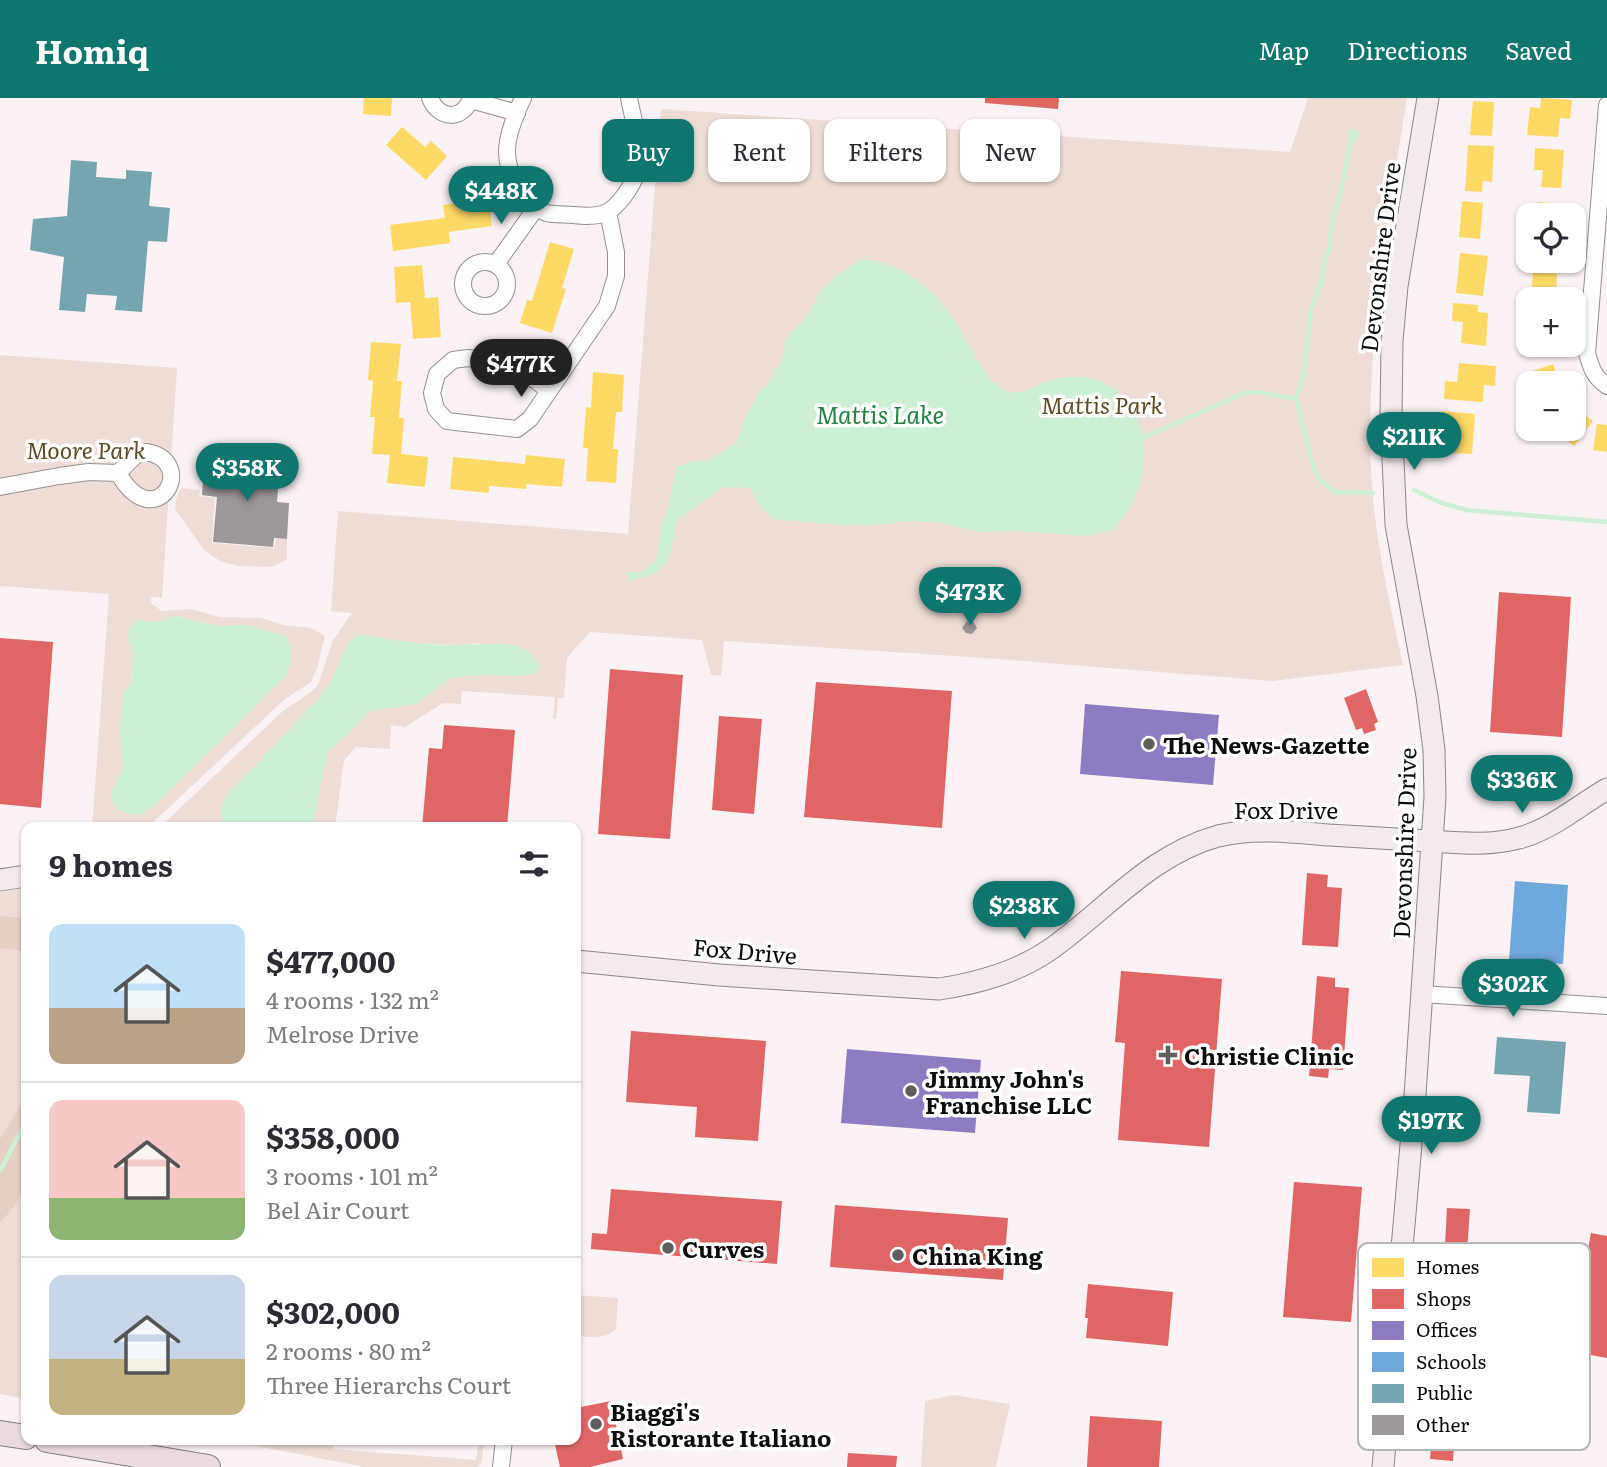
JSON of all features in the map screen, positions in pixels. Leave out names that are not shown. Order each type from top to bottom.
[{"type":"main road","points":[[0,1433],[21,1436]]},
{"type":"main road","points":[[77,1445],[208,1467]]},
{"type":"street","points":[[429,98],[433,107],[450,116],[467,108],[471,99],[520,105],[507,147],[508,164],[521,192],[536,208],[548,213],[585,216],[608,212],[622,197],[637,171],[640,152],[629,98]]},
{"type":"street","name":"Devonshire Drive","points":[[1401,1243],[1433,842],[1434,750],[1427,695],[1396,526],[1391,417],[1392,341],[1397,286],[1428,98]]},
{"type":"street","points":[[1607,105],[1587,353],[1591,369],[1607,386]]},
{"type":"street","points":[[496,264],[536,208]]},
{"type":"street","points":[[549,391],[516,365],[468,358],[453,360],[437,374],[432,393],[436,409],[447,421],[517,429],[530,419],[607,306],[616,276],[615,251],[608,212]]},
{"type":"street","points":[[0,487],[79,474],[118,474]]},
{"type":"street","name":"Fox Drive","points":[[581,961],[719,975],[939,989],[968,984],[1024,965],[1060,942],[1154,865],[1201,841],[1252,831],[1473,844],[1520,838],[1540,830],[1607,789]]},
{"type":"street","points":[[0,880],[21,877]]},
{"type":"street","points":[[1422,994],[1607,1006]]},
{"type":"street","points":[[501,1467],[503,1445]]},
{"type":"green space","name":"Mattis Park","points":[[1308,98],[1407,98],[1380,283],[1370,422],[1375,519],[1403,665],[1272,681],[724,641],[721,676],[711,675],[702,640],[590,632],[567,658],[564,698],[558,698],[556,719],[553,719],[555,697],[462,691],[461,704],[443,703],[405,727],[391,725],[390,749],[356,747],[344,760],[336,822],[313,822],[327,753],[372,710],[416,704],[450,678],[536,673],[498,646],[476,643],[406,643],[359,634],[348,643],[330,683],[316,701],[226,796],[224,822],[165,822],[283,711],[318,685],[332,642],[352,613],[331,611],[338,511],[628,534],[655,182],[694,182],[694,119],[660,119],[661,109],[807,119],[708,119],[708,182],[810,182],[810,119],[824,120],[824,182],[946,182],[946,128],[960,129],[960,182],[1060,182],[1060,136],[1290,152]]},
{"type":"green space","name":"Moore Park","points":[[0,355],[177,368],[162,598],[150,597],[152,604],[162,611],[191,609],[219,617],[261,618],[283,625],[311,628],[325,636],[311,682],[285,699],[153,822],[92,822],[109,594],[0,586]],"holes":[[[177,616],[218,626],[246,625],[111,792],[123,769],[120,729],[123,695],[131,683],[133,652],[128,640],[137,620],[155,622]]]},
{"type":"green space","points":[[181,488],[200,490],[199,496],[215,498],[212,543],[274,548],[276,539],[287,539],[287,559],[272,567],[238,566],[220,561],[204,550],[175,509]]},
{"type":"green space","points":[[21,889],[21,1398],[0,1394],[0,892]]},
{"type":"green space","points":[[581,1295],[618,1298],[616,1329],[593,1337],[581,1336]]},
{"type":"green space","points":[[954,1395],[1010,1404],[996,1467],[921,1467],[925,1401]]},
{"type":"green space","points":[[251,1445],[334,1445],[334,1449],[476,1460],[478,1445],[484,1445],[482,1462],[477,1467],[365,1467]]},
{"type":"shaded area","points":[[0,916],[21,918],[21,951],[0,948]]},
{"type":"shaded area","points":[[21,1104],[21,1194],[0,1223],[0,1139]]},
{"type":"water","name":"Mattis Lake","points":[[861,259],[893,267],[921,283],[944,306],[985,372],[1003,389],[1015,393],[1048,381],[1074,377],[1100,381],[1117,391],[1138,419],[1143,437],[1142,474],[1137,492],[1125,515],[1113,530],[1085,536],[1018,531],[980,532],[937,522],[841,525],[773,519],[761,507],[749,488],[724,487],[677,520],[670,555],[662,568],[629,581],[626,572],[643,572],[657,559],[662,522],[668,509],[676,468],[692,461],[707,461],[736,443],[747,413],[782,360],[786,338],[807,316],[819,293],[835,277]]},
{"type":"water","points":[[176,616],[218,626],[246,625],[286,636],[291,650],[290,664],[287,675],[153,807],[138,815],[129,814],[119,810],[113,803],[111,792],[123,769],[120,729],[123,694],[131,683],[133,652],[128,640],[129,629],[137,620],[156,622]]},
{"type":"water","points":[[359,634],[435,645],[515,646],[526,650],[540,665],[536,673],[520,676],[481,675],[450,678],[416,704],[372,710],[327,753],[314,822],[222,822],[221,808],[226,796],[316,701],[330,683],[348,643]]},
{"type":"building: Homes","points":[[364,98],[392,98],[391,116],[363,114]]},
{"type":"building: Homes","points":[[1541,98],[1572,100],[1570,119],[1560,118],[1558,137],[1527,135],[1530,107],[1540,108]]},
{"type":"building: Homes","points":[[1473,101],[1494,102],[1492,136],[1470,135]]},
{"type":"building: Homes","points":[[402,127],[425,147],[431,141],[447,156],[426,180],[386,145]]},
{"type":"building: Homes","points":[[1468,145],[1494,146],[1492,182],[1483,181],[1482,192],[1465,191]]},
{"type":"building: Homes","points":[[1535,148],[1564,150],[1561,188],[1541,187],[1543,170],[1534,170]]},
{"type":"building: Homes","points":[[488,198],[492,226],[449,232],[450,243],[393,251],[390,225],[445,218],[443,205]]},
{"type":"building: Homes","points":[[1462,201],[1483,203],[1480,239],[1459,237]]},
{"type":"building: Homes","points":[[550,242],[574,249],[562,288],[566,289],[552,333],[520,323],[527,300],[532,301]]},
{"type":"building: Homes","points":[[1460,253],[1488,256],[1483,296],[1456,293]]},
{"type":"building: Homes","points":[[422,265],[425,298],[438,297],[441,337],[413,339],[410,302],[396,303],[394,267]]},
{"type":"building: Homes","points":[[1533,273],[1557,274],[1556,287],[1532,287]]},
{"type":"building: Homes","points":[[1453,303],[1478,305],[1478,312],[1488,313],[1486,346],[1461,343],[1463,322],[1452,321]]},
{"type":"building: Homes","points":[[371,342],[401,344],[397,381],[402,381],[399,418],[404,418],[401,454],[428,457],[425,487],[387,483],[390,455],[372,454],[375,417],[370,417],[373,381],[368,380]]},
{"type":"building: Homes","points":[[1459,363],[1496,366],[1495,386],[1484,385],[1483,402],[1444,399],[1445,381],[1457,382]]},
{"type":"building: Homes","points":[[1553,364],[1555,371],[1533,371]]},
{"type":"building: Homes","points":[[593,372],[624,375],[622,412],[616,412],[613,449],[618,449],[616,483],[586,481],[588,448],[583,448],[586,407],[591,408]]},
{"type":"building: Homes","points":[[1442,411],[1475,414],[1472,454],[1450,453],[1451,432],[1440,432]]},
{"type":"building: Homes","points":[[1586,416],[1593,421],[1586,430]]},
{"type":"building: Homes","points":[[1597,424],[1607,425],[1607,452],[1593,450]]},
{"type":"building: Homes","points":[[526,455],[565,459],[562,487],[526,484],[526,489],[489,486],[489,493],[450,489],[453,457],[525,464]]},
{"type":"building: Shops","points":[[985,98],[1059,98],[1058,109],[985,103]]},
{"type":"building: Shops","points":[[1499,592],[1571,597],[1562,737],[1490,732]]},
{"type":"building: Shops","points":[[0,638],[53,642],[41,808],[0,804]]},
{"type":"building: Shops","points":[[610,669],[683,675],[670,839],[598,834]]},
{"type":"building: Shops","points":[[816,682],[952,691],[942,828],[804,817]]},
{"type":"building: Shops","points":[[1366,689],[1378,722],[1374,724],[1376,730],[1364,734],[1362,728],[1356,730],[1344,698]]},
{"type":"building: Shops","points":[[719,716],[762,719],[754,814],[712,810]]},
{"type":"building: Shops","points":[[444,725],[515,730],[507,822],[423,822],[429,748],[442,749]]},
{"type":"building: Shops","points":[[1307,873],[1328,875],[1327,887],[1342,888],[1338,947],[1302,945]]},
{"type":"building: Shops","points":[[1121,971],[1222,979],[1209,1147],[1118,1140],[1125,1043],[1115,1042]]},
{"type":"building: Shops","points":[[1317,976],[1335,978],[1335,987],[1349,988],[1343,1070],[1329,1069],[1328,1078],[1309,1076]]},
{"type":"building: Shops","points":[[631,1031],[766,1041],[758,1141],[695,1137],[697,1107],[626,1102]]},
{"type":"building: Shops","points":[[1294,1182],[1362,1187],[1351,1322],[1283,1317]]},
{"type":"building: Shops","points":[[611,1189],[782,1201],[777,1264],[591,1249],[592,1233],[607,1234]]},
{"type":"building: Shops","points":[[835,1205],[1008,1218],[1003,1280],[830,1267]]},
{"type":"building: Shops","points":[[1447,1208],[1470,1209],[1468,1243],[1445,1243]]},
{"type":"building: Shops","points":[[1591,1233],[1607,1236],[1607,1358],[1590,1355]]},
{"type":"building: Shops","points":[[1088,1284],[1173,1292],[1168,1346],[1086,1338]]},
{"type":"building: Shops","name":"Biaggi's Ristorante Italiano","points":[[611,1401],[623,1459],[590,1467],[560,1467],[555,1445],[581,1445],[581,1407]]},
{"type":"building: Shops","points":[[1090,1416],[1162,1421],[1159,1467],[1087,1467]]},
{"type":"building: Shops","points":[[1431,1450],[1454,1450],[1453,1461],[1430,1459]]},
{"type":"building: Shops","points":[[848,1453],[897,1456],[896,1467],[847,1467]]},
{"type":"building: Offices","name":"The News-Gazette","points":[[1085,704],[1219,715],[1213,785],[1080,774]]},
{"type":"building: Offices","name":"Jimmy John's Franchise LLC","points":[[847,1049],[981,1060],[975,1133],[841,1123]]},
{"type":"building: Schools","points":[[1515,881],[1568,885],[1563,964],[1509,960]]},
{"type":"building: Public","points":[[71,160],[97,162],[96,177],[126,179],[126,170],[152,172],[149,206],[170,208],[167,242],[148,241],[142,312],[115,310],[117,296],[87,294],[85,312],[59,310],[64,257],[30,250],[33,219],[67,216]]},
{"type":"building: Public","points":[[1497,1037],[1566,1042],[1560,1114],[1527,1112],[1530,1076],[1494,1074]]},
{"type":"building: Other","points":[[219,460],[280,465],[277,502],[289,503],[287,539],[274,538],[273,547],[213,542],[217,497],[202,495],[204,469],[219,470]]},
{"type":"building: Other","points":[[967,621],[973,621],[977,628],[972,634],[966,633],[962,628]]},
{"type":"waterway","points":[[1352,131],[1331,227],[1330,248],[1311,308],[1304,373],[1296,398],[1313,467],[1321,481],[1335,492],[1373,493]]},
{"type":"waterway","points":[[1351,143],[1358,133]]},
{"type":"waterway","points":[[1142,438],[1247,392],[1296,398]]},
{"type":"waterway","points":[[1414,490],[1439,502],[1466,510],[1607,522]]},
{"type":"waterway","points":[[0,1171],[21,1131]]},
{"type":"place","name":"The News-Gazette","points":[[1149,744]]},
{"type":"place","name":"Christie Clinic","points":[[1168,1055]]},
{"type":"place","name":"Jimmy John's Franchise LLC","points":[[911,1091]]},
{"type":"place","name":"Curves","points":[[668,1248]]},
{"type":"place","name":"China King","points":[[898,1255]]},
{"type":"place","name":"Biaggi's Ristorante Italiano","points":[[596,1424]]}]
